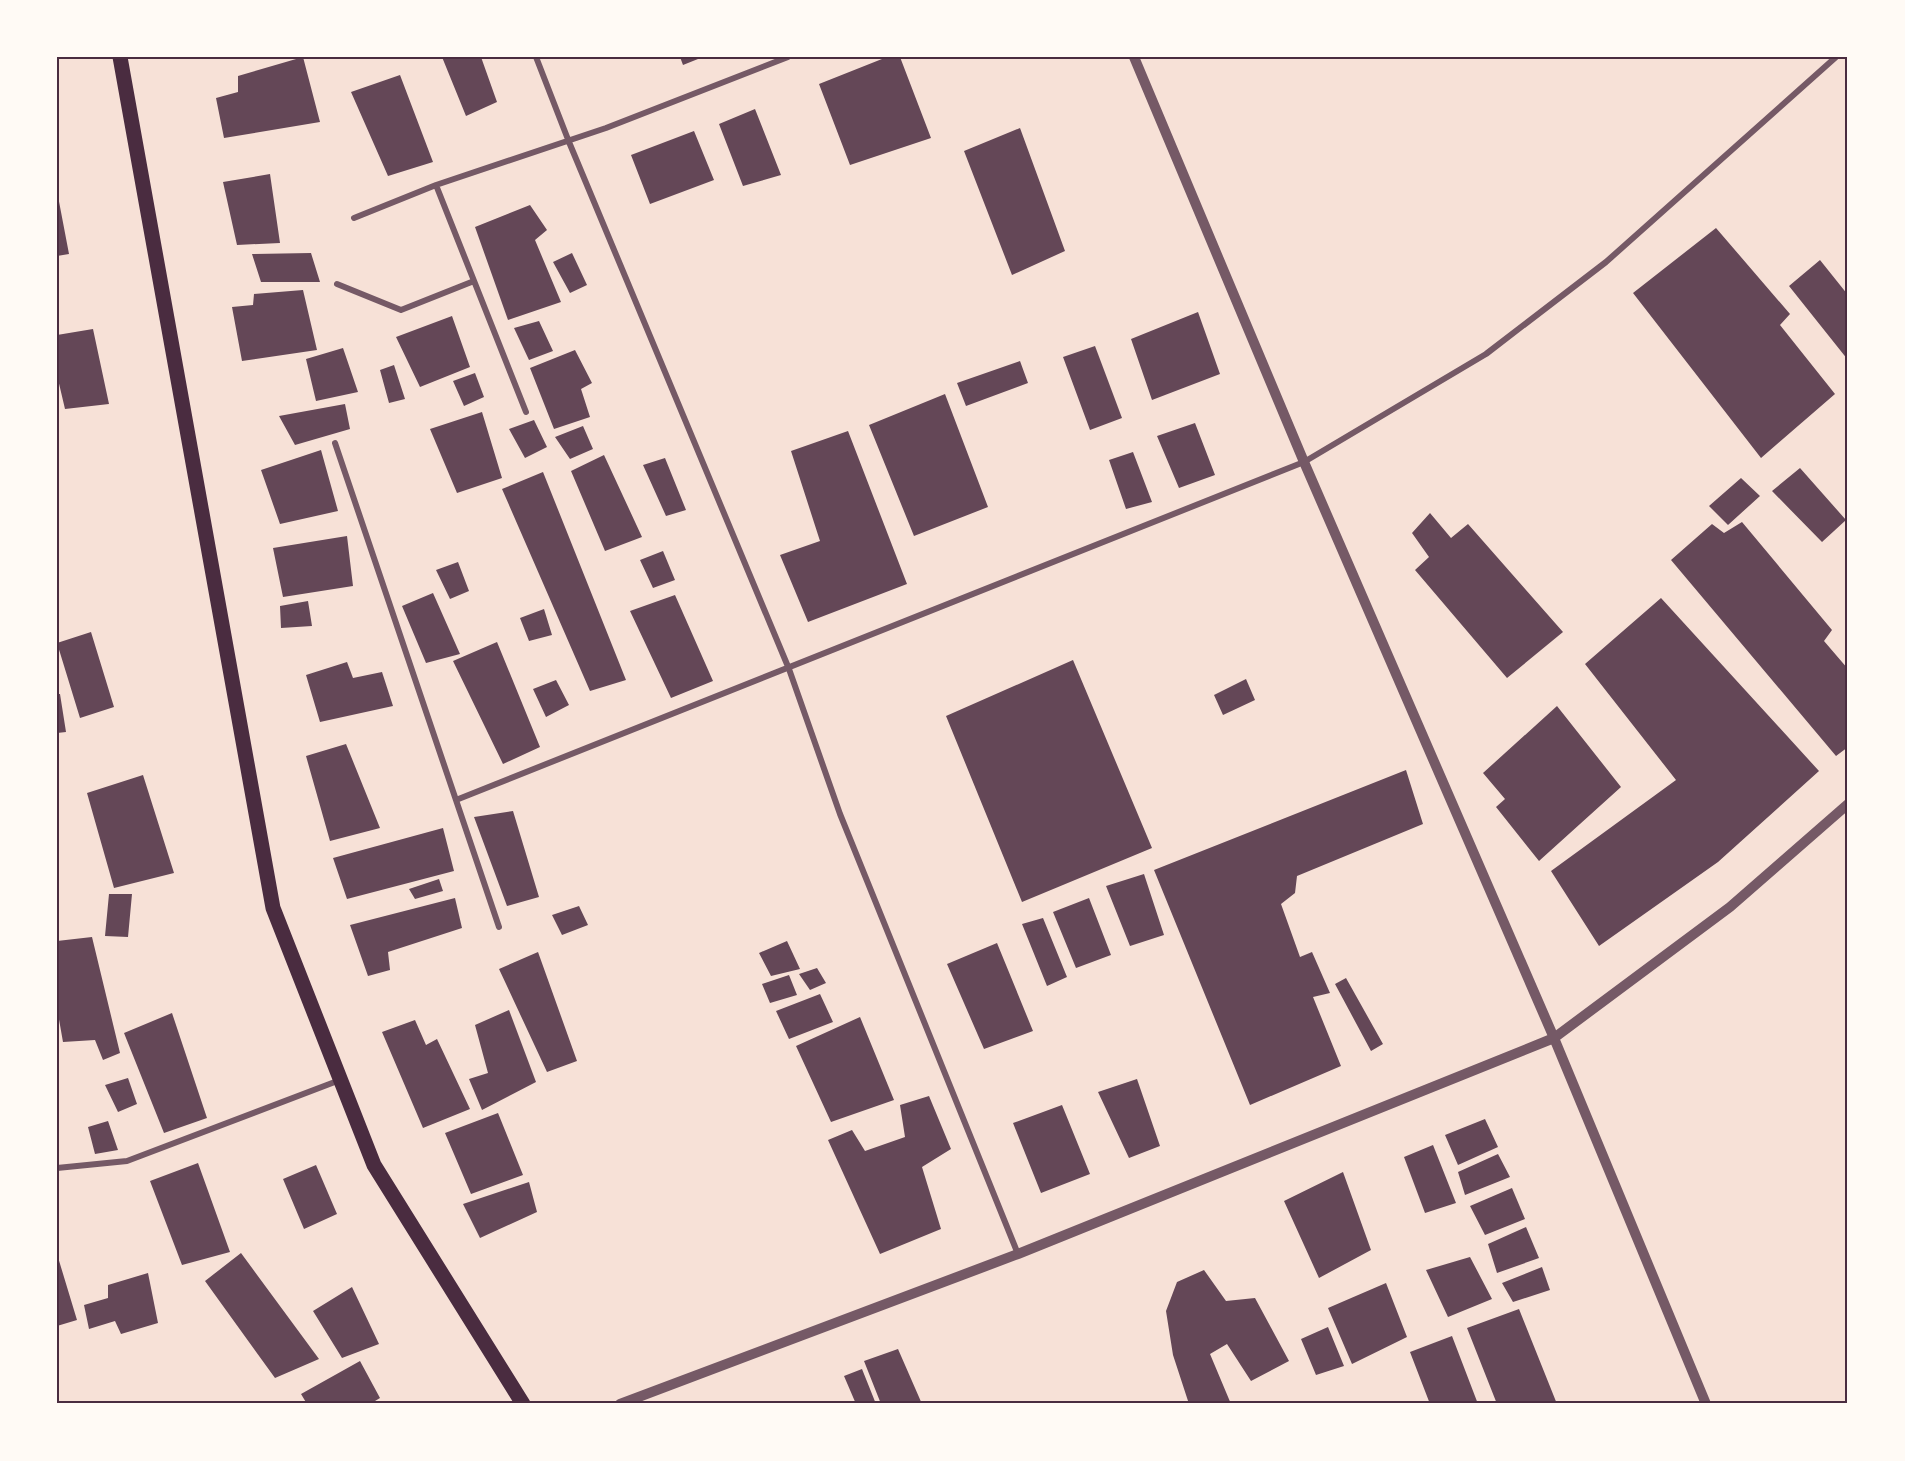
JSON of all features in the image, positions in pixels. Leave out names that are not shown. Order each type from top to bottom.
[{"type":"main road","points":[[120,57],[273,908],[374,1165],[523,1404]]},
{"type":"street","points":[[536,57],[569,142],[789,669],[840,814],[1018,1254]]},
{"type":"street","points":[[354,218],[436,185],[569,142],[788,57]]},
{"type":"street","points":[[1134,57],[1304,462],[1554,1038],[1706,1404]]},
{"type":"street","points":[[456,800],[1304,462],[1486,354],[1606,262],[1836,57]]},
{"type":"street","points":[[436,185],[526,412]]},
{"type":"street","points":[[337,284],[401,310],[474,281]]},
{"type":"street","points":[[335,443],[499,927]]},
{"type":"street","points":[[620,1404],[1018,1254],[1554,1038],[1730,907],[1848,804]]},
{"type":"street","points":[[57,1168],[127,1161],[340,1080]]},
{"type":"building","points":[[303,57],[320,122],[224,138],[216,98],[238,92],[238,76]]},
{"type":"building","points":[[442,57],[481,57],[497,102],[466,116]]},
{"type":"building","points":[[680,57],[703,57],[683,65]]},
{"type":"building","points":[[887,57],[900,57],[931,138],[850,165],[819,84]]},
{"type":"building","points":[[400,75],[433,162],[388,176],[351,92]]},
{"type":"building","points":[[755,109],[781,175],[743,186],[719,124]]},
{"type":"building","points":[[1020,128],[1065,251],[1012,275],[964,151]]},
{"type":"building","points":[[694,131],[714,180],[650,204],[631,155]]},
{"type":"building","points":[[270,174],[280,243],[237,245],[223,182]]},
{"type":"building","points":[[57,191],[69,254],[57,256]]},
{"type":"building","points":[[530,205],[547,230],[535,240],[561,302],[508,320],[475,227]]},
{"type":"building","points":[[1716,228],[1790,314],[1780,325],[1835,394],[1761,458],[1633,293]]},
{"type":"building","points":[[311,253],[320,282],[261,282],[252,254]]},
{"type":"building","points":[[572,253],[587,285],[570,293],[553,262]]},
{"type":"building","points":[[1820,260],[1848,295],[1848,360],[1789,286]]},
{"type":"building","points":[[303,290],[317,350],[242,361],[232,307],[253,305],[254,294]]},
{"type":"building","points":[[1198,312],[1220,374],[1152,400],[1131,339]]},
{"type":"building","points":[[452,316],[470,367],[420,387],[396,337]]},
{"type":"building","points":[[539,321],[553,351],[529,360],[514,328]]},
{"type":"building","points":[[93,329],[109,404],[65,409],[57,375],[57,335]]},
{"type":"building","points":[[1095,346],[1122,418],[1090,430],[1063,357]]},
{"type":"building","points":[[343,348],[358,392],[316,401],[306,359]]},
{"type":"building","points":[[575,350],[592,383],[581,389],[590,417],[554,429],[530,368]]},
{"type":"building","points":[[1020,361],[1028,383],[966,406],[957,383]]},
{"type":"building","points":[[394,365],[405,399],[389,403],[380,370]]},
{"type":"building","points":[[475,373],[484,397],[464,406],[453,381]]},
{"type":"building","points":[[945,394],[988,507],[914,536],[869,425]]},
{"type":"building","points":[[345,404],[350,429],[295,445],[279,416]]},
{"type":"building","points":[[482,412],[502,478],[457,493],[430,429]]},
{"type":"building","points":[[534,420],[547,447],[525,458],[509,429]]},
{"type":"building","points":[[1195,423],[1215,475],[1179,488],[1157,436]]},
{"type":"building","points":[[583,426],[593,449],[570,459],[555,437]]},
{"type":"building","points":[[848,431],[907,584],[808,622],[780,555],[820,541],[791,451]]},
{"type":"building","points":[[321,450],[338,511],[280,524],[261,470]]},
{"type":"building","points":[[1133,452],[1152,502],[1126,509],[1109,460]]},
{"type":"building","points":[[604,455],[642,537],[605,551],[571,471]]},
{"type":"building","points":[[665,458],[686,510],[666,516],[643,465]]},
{"type":"building","points":[[1800,468],[1846,520],[1822,542],[1772,491]]},
{"type":"building","points":[[543,472],[626,680],[590,691],[502,489]]},
{"type":"building","points":[[1741,478],[1760,496],[1728,525],[1709,506]]},
{"type":"building","points":[[1430,513],[1451,538],[1468,524],[1563,632],[1507,678],[1415,570],[1429,557],[1412,533]]},
{"type":"building","points":[[1742,522],[1832,630],[1824,641],[1848,669],[1848,747],[1836,756],[1671,560],[1712,524],[1724,533]]},
{"type":"building","points":[[347,536],[353,586],[283,597],[273,548]]},
{"type":"building","points":[[663,551],[675,580],[653,588],[640,560]]},
{"type":"building","points":[[458,562],[469,591],[450,599],[436,570]]},
{"type":"building","points":[[433,593],[460,654],[426,663],[402,606]]},
{"type":"building","points":[[675,595],[713,681],[671,698],[630,611]]},
{"type":"building","points":[[1661,598],[1819,771],[1718,862],[1599,946],[1551,871],[1676,780],[1585,664]]},
{"type":"building","points":[[308,601],[312,626],[281,628],[280,606]]},
{"type":"building","points":[[544,609],[552,635],[529,641],[520,618]]},
{"type":"building","points":[[91,632],[114,707],[80,718],[57,643]]},
{"type":"building","points":[[497,642],[540,747],[503,764],[453,661]]},
{"type":"building","points":[[1073,660],[1152,848],[1022,902],[946,716]]},
{"type":"building","points":[[347,662],[353,678],[382,672],[393,706],[320,722],[306,675]]},
{"type":"building","points":[[1246,679],[1255,700],[1223,715],[1214,695]]},
{"type":"building","points":[[556,680],[569,705],[546,717],[533,689]]},
{"type":"building","points":[[57,694],[60,694],[66,732],[57,733]]},
{"type":"building","points":[[1557,706],[1621,787],[1539,861],[1496,807],[1505,799],[1483,773]]},
{"type":"building","points":[[346,744],[380,828],[330,841],[306,756]]},
{"type":"building","points":[[1406,770],[1423,824],[1297,876],[1295,893],[1281,904],[1300,957],[1312,952],[1330,993],[1313,997],[1341,1066],[1250,1105],[1154,870]]},
{"type":"building","points":[[143,775],[174,873],[114,888],[87,793]]},
{"type":"building","points":[[513,811],[539,897],[507,906],[474,817]]},
{"type":"building","points":[[443,828],[454,871],[347,899],[333,858]]},
{"type":"building","points":[[1144,874],[1164,935],[1130,946],[1106,886]]},
{"type":"building","points":[[439,879],[443,891],[415,899],[409,889]]},
{"type":"building","points":[[109,894],[132,894],[128,937],[105,936]]},
{"type":"building","points":[[455,898],[462,928],[388,952],[390,970],[368,976],[350,925]]},
{"type":"building","points":[[1089,898],[1111,955],[1076,968],[1053,912]]},
{"type":"building","points":[[579,906],[588,925],[562,935],[552,915]]},
{"type":"building","points":[[1043,918],[1067,977],[1047,986],[1022,924]]},
{"type":"building","points":[[92,937],[120,1053],[103,1060],[95,1040],[63,1042],[57,1008],[57,941]]},
{"type":"building","points":[[787,941],[800,969],[771,976],[759,953]]},
{"type":"building","points":[[997,943],[1033,1031],[984,1049],[947,964]]},
{"type":"building","points":[[538,952],[577,1061],[547,1072],[499,969]]},
{"type":"building","points":[[817,968],[826,983],[810,990],[799,974]]},
{"type":"building","points":[[789,975],[797,995],[770,1003],[762,984]]},
{"type":"building","points":[[1346,978],[1383,1044],[1371,1051],[1335,984]]},
{"type":"building","points":[[820,994],[833,1022],[789,1039],[776,1011]]},
{"type":"building","points":[[509,1010],[536,1082],[482,1110],[469,1079],[488,1073],[475,1025]]},
{"type":"building","points":[[172,1013],[207,1118],[164,1133],[124,1033]]},
{"type":"building","points":[[860,1017],[894,1100],[831,1122],[796,1046]]},
{"type":"building","points":[[415,1020],[426,1045],[437,1039],[470,1109],[423,1128],[382,1032]]},
{"type":"building","points":[[128,1078],[137,1104],[118,1112],[105,1085]]},
{"type":"building","points":[[1137,1079],[1160,1146],[1129,1158],[1098,1092]]},
{"type":"building","points":[[929,1096],[951,1149],[922,1167],[941,1229],[880,1254],[828,1140],[852,1130],[865,1151],[905,1137],[900,1105]]},
{"type":"building","points":[[1062,1105],[1090,1174],[1041,1193],[1013,1123]]},
{"type":"building","points":[[498,1113],[523,1175],[471,1194],[445,1133]]},
{"type":"building","points":[[1485,1119],[1498,1147],[1458,1165],[1445,1135]]},
{"type":"building","points":[[108,1121],[118,1150],[95,1154],[88,1127]]},
{"type":"building","points":[[1433,1145],[1456,1203],[1425,1213],[1404,1157]]},
{"type":"building","points":[[1498,1154],[1510,1177],[1465,1195],[1458,1172]]},
{"type":"building","points":[[198,1163],[230,1252],[182,1265],[150,1181]]},
{"type":"building","points":[[316,1165],[337,1214],[304,1229],[283,1179]]},
{"type":"building","points":[[1343,1172],[1371,1250],[1319,1278],[1284,1201]]},
{"type":"building","points":[[529,1182],[537,1212],[480,1238],[463,1204]]},
{"type":"building","points":[[1512,1188],[1525,1219],[1485,1235],[1470,1206]]},
{"type":"building","points":[[1526,1227],[1539,1258],[1497,1273],[1488,1244]]},
{"type":"building","points":[[241,1253],[319,1359],[275,1378],[205,1281]]},
{"type":"building","points":[[57,1254],[77,1320],[57,1326]]},
{"type":"building","points":[[1470,1257],[1492,1299],[1448,1317],[1426,1270]]},
{"type":"building","points":[[1542,1267],[1550,1290],[1513,1302],[1502,1283]]},
{"type":"building","points":[[1204,1270],[1226,1301],[1255,1298],[1289,1361],[1251,1381],[1227,1344],[1210,1354],[1231,1404],[1189,1404],[1173,1355],[1166,1311],[1177,1282]]},
{"type":"building","points":[[148,1273],[158,1323],[121,1334],[115,1321],[89,1329],[84,1305],[108,1298],[108,1285]]},
{"type":"building","points":[[1386,1283],[1407,1337],[1352,1364],[1328,1308]]},
{"type":"building","points":[[352,1287],[379,1344],[342,1358],[313,1311]]},
{"type":"building","points":[[1519,1309],[1557,1404],[1497,1404],[1467,1328]]},
{"type":"building","points":[[1328,1327],[1344,1366],[1316,1375],[1301,1339]]},
{"type":"building","points":[[1452,1336],[1478,1404],[1430,1404],[1410,1352]]},
{"type":"building","points":[[898,1349],[922,1404],[881,1404],[864,1361]]},
{"type":"building","points":[[360,1361],[380,1398],[370,1404],[307,1404],[301,1394]]},
{"type":"building","points":[[862,1369],[876,1404],[856,1404],[844,1376]]}]
